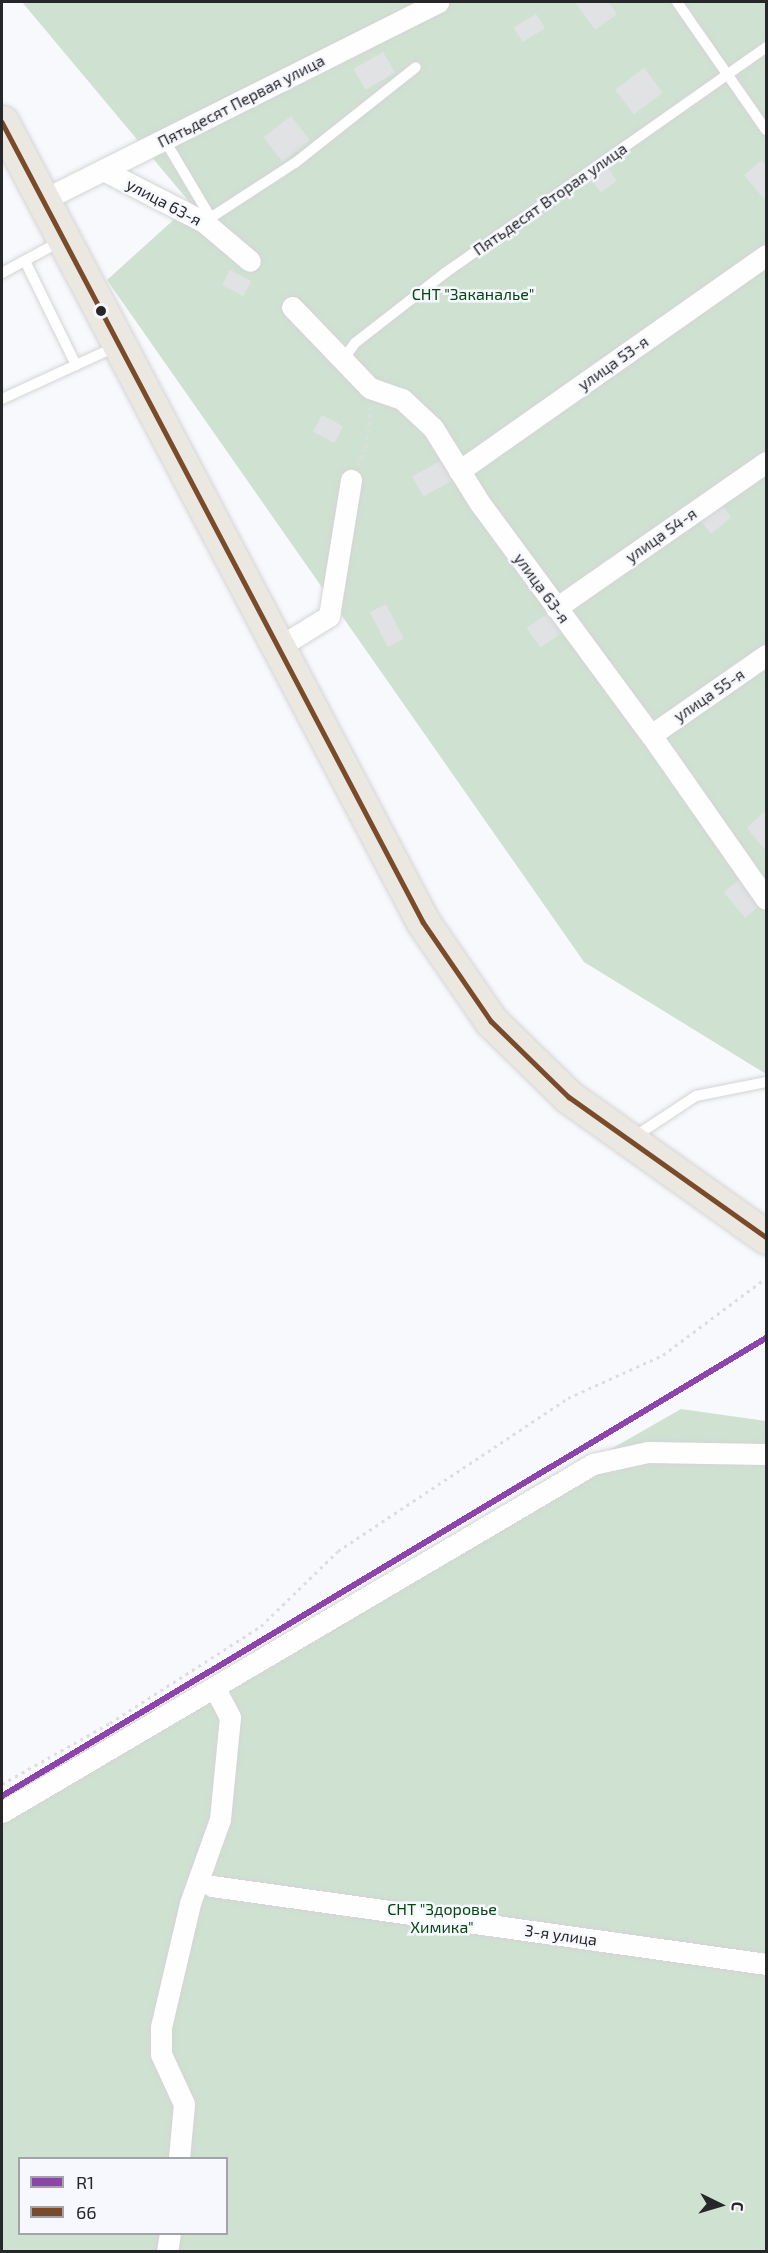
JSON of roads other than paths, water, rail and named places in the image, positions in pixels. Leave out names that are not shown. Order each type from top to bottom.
[{"type":"main road","points":[[2,122],[423,922],[491,1021],[569,1097],[766,1237]]},
{"type":"street","name":"Пятьдесят Первая улица","points":[[43,200],[438,2]]},
{"type":"street","name":"улица 63-я","points":[[103,170],[208,221],[250,261]]},
{"type":"street","name":"улица 53-я","points":[[459,471],[766,255]]},
{"type":"street","name":"улица 63-я","points":[[292,307],[341,362],[374,389],[402,399],[426,421],[556,608],[758,872],[766,900]]},
{"type":"street","name":"улица 54-я","points":[[556,608],[766,462]]},
{"type":"street","points":[[279,647],[329,616],[351,480]]},
{"type":"street","name":"улица 55-я","points":[[651,735],[766,656]]},
{"type":"street","points":[[2,1812],[593,1464],[648,1452],[766,1454]]},
{"type":"street","points":[[179,2157],[183,2104],[162,2054],[161,2027],[190,1903],[220,1819],[230,1717],[214,1687]]},
{"type":"street","name":"3-я улица","points":[[212,1886],[766,1964]]},
{"type":"street","points":[[167,2252],[170,2235]]},
{"type":"lane","points":[[677,2],[766,130]]},
{"type":"lane","name":"Пятьдесят Вторая улица","points":[[341,362],[355,343],[445,273],[766,47]]},
{"type":"lane","points":[[164,140],[208,221],[295,163],[416,67]]},
{"type":"lane","points":[[2,273],[64,240]]},
{"type":"lane","points":[[26,261],[76,364]]},
{"type":"lane","points":[[2,399],[120,344]]},
{"type":"lane","points":[[630,1140],[696,1096],[766,1082]]},
{"type":"park label","name":"СНТ \"Заканалье\"","points":[[473,294]]},
{"type":"park label","name":"СНТ \"Здоровье Химика\"","points":[[442,1918]]}]
